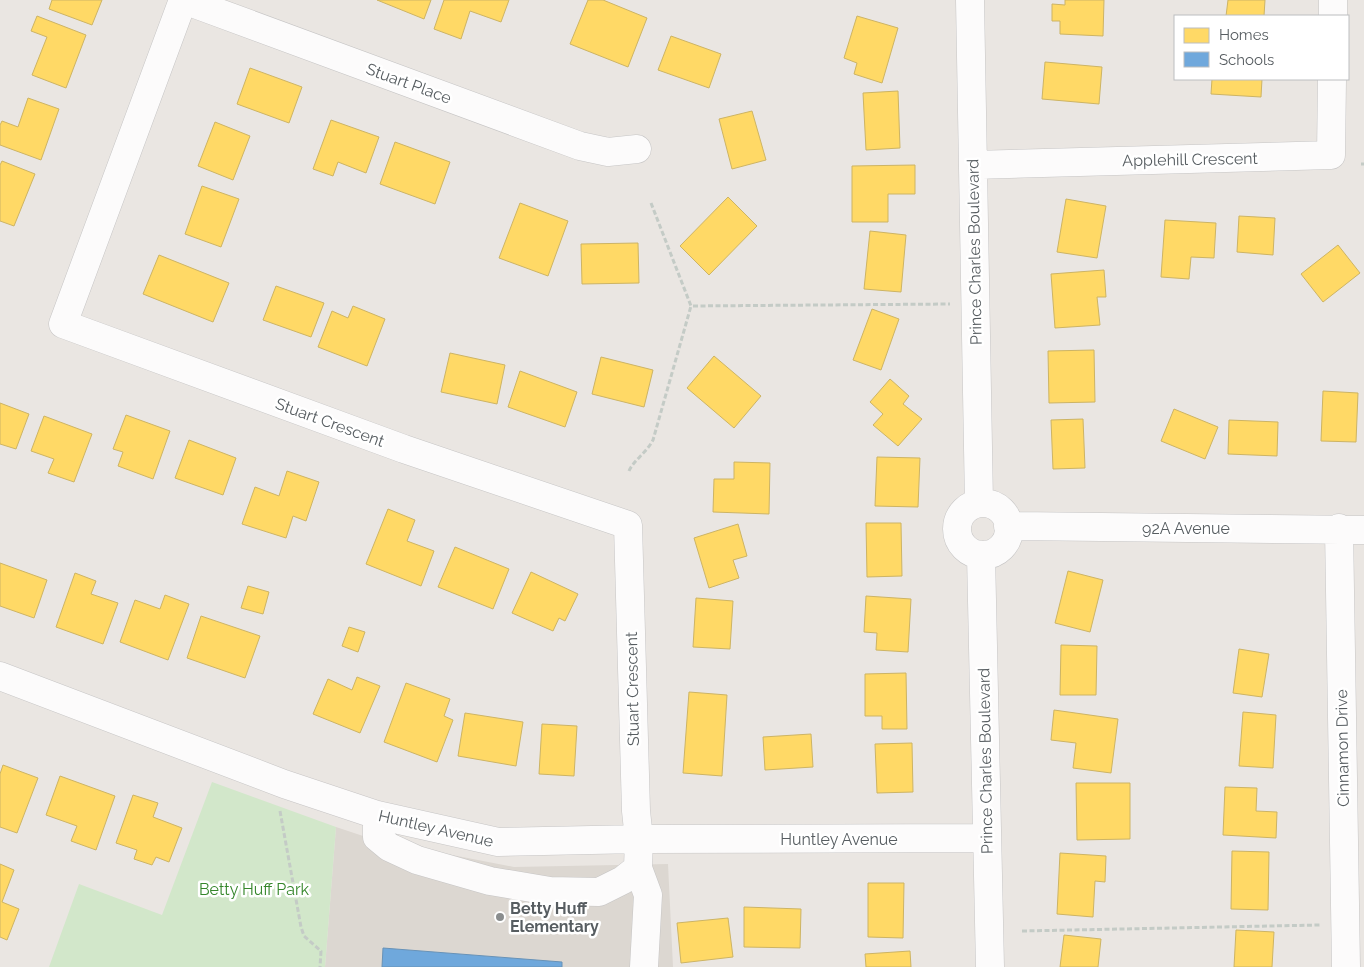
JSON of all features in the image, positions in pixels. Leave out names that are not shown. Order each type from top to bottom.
[{"type":"street","name":"Stuart Place","points":[[183,0],[580,146],[608,152],[637,149]]},
{"type":"street","name":"Stuart Crescent","points":[[183,0],[62,324],[404,449],[628,525],[636,811],[639,839]]},
{"type":"street","name":"Prince Charles Boulevard","points":[[970,0],[979,503]]},
{"type":"street","points":[[1333,0],[1333,15]]},
{"type":"street","name":"Applehill Crescent","points":[[973,165],[1331,156],[1332,80]]},
{"type":"street","points":[[979,503],[998,507],[1004,513],[1008,526],[1004,545],[997,551],[981,555],[972,553],[965,548],[957,533],[957,524],[960,516],[973,504],[979,503]]},
{"type":"street","name":"92A Avenue","points":[[1008,526],[1352,529]]},
{"type":"street","name":"Cinnamon Drive","points":[[1346,967],[1352,529]]},
{"type":"street","name":"Prince Charles Boulevard","points":[[981,555],[990,967]]},
{"type":"street","name":"Huntley Avenue","points":[[0,676],[284,784],[378,815],[498,842],[639,839],[987,838]]},
{"type":"street","points":[[378,815],[377,837],[389,847],[417,860],[490,881],[550,891],[599,892],[623,880],[638,868]]},
{"type":"street","points":[[639,839],[638,868],[648,895],[644,967]]},
{"type":"path","points":[[629,471],[631,466],[649,448],[653,440],[691,306],[651,203]]},
{"type":"path","points":[[691,306],[954,304]]},
{"type":"path","points":[[284,784],[278,802],[301,927],[304,936],[321,951],[320,967]]},
{"type":"path","points":[[1022,931],[1325,925]]},
{"type":"shaded area","name":"Betty Huff Elementary","points":[[336,827],[375,840],[514,867],[668,864],[673,967],[325,967]]},
{"type":"green space","name":"Betty Huff Park","points":[[212,782],[336,827],[325,967],[49,967],[79,884],[162,915]]},
{"type":"building: Homes","points":[[52,0],[102,0],[92,25],[49,9]]},
{"type":"building: Homes","points":[[377,0],[431,0],[424,19]]},
{"type":"building: Homes","points":[[444,0],[509,0],[501,22],[470,11],[461,39],[434,29]]},
{"type":"building: Homes","points":[[588,0],[603,0],[647,18],[628,67],[570,44]]},
{"type":"building: Homes","points":[[1065,0],[1104,0],[1103,36],[1060,34],[1060,21],[1052,21],[1052,4],[1065,5]]},
{"type":"building: Homes","points":[[1228,0],[1265,0],[1264,15],[1226,15]]},
{"type":"building: Homes","points":[[37,16],[86,35],[66,88],[32,75],[47,37],[31,31]]},
{"type":"building: Homes","points":[[857,16],[898,28],[882,83],[854,74],[857,63],[844,58]]},
{"type":"building: Homes","points":[[671,36],[721,54],[709,88],[658,70]]},
{"type":"building: Homes","points":[[1045,62],[1102,67],[1099,104],[1042,99]]},
{"type":"building: Homes","points":[[250,68],[302,87],[289,123],[237,104]]},
{"type":"building: Homes","points":[[1212,80],[1262,80],[1261,97],[1211,94]]},
{"type":"building: Homes","points":[[898,91],[900,148],[866,150],[863,93]]},
{"type":"building: Homes","points":[[28,98],[59,109],[41,160],[0,145],[0,125],[2,121],[18,127]]},
{"type":"building: Homes","points":[[752,111],[766,160],[732,169],[719,119]]},
{"type":"building: Homes","points":[[331,120],[379,137],[366,173],[338,162],[333,176],[313,169]]},
{"type":"building: Homes","points":[[215,122],[250,136],[233,180],[198,166]]},
{"type":"building: Homes","points":[[395,142],[450,162],[435,204],[380,184]]},
{"type":"building: Homes","points":[[2,161],[35,174],[14,226],[0,221],[0,165]]},
{"type":"building: Homes","points":[[915,165],[915,194],[888,194],[888,222],[852,222],[852,166]]},
{"type":"building: Homes","points":[[202,186],[239,199],[221,247],[185,234]]},
{"type":"building: Homes","points":[[728,197],[757,226],[709,275],[680,246]]},
{"type":"building: Homes","points":[[1066,199],[1106,206],[1097,258],[1057,252]]},
{"type":"building: Homes","points":[[520,203],[568,221],[548,276],[499,258]]},
{"type":"building: Homes","points":[[1239,216],[1275,218],[1273,255],[1237,252]]},
{"type":"building: Homes","points":[[1165,220],[1216,223],[1214,258],[1191,257],[1189,279],[1161,277]]},
{"type":"building: Homes","points":[[870,231],[906,235],[901,292],[864,289]]},
{"type":"building: Homes","points":[[638,243],[639,283],[582,284],[581,244]]},
{"type":"building: Homes","points":[[1338,245],[1360,273],[1323,302],[1301,274]]},
{"type":"building: Homes","points":[[159,255],[229,283],[213,322],[143,294]]},
{"type":"building: Homes","points":[[1104,270],[1106,297],[1097,297],[1100,325],[1055,328],[1051,274]]},
{"type":"building: Homes","points":[[276,286],[324,303],[311,337],[263,320]]},
{"type":"building: Homes","points":[[353,306],[385,319],[367,366],[318,347],[332,311],[348,318]]},
{"type":"building: Homes","points":[[872,309],[899,319],[881,370],[853,360]]},
{"type":"building: Homes","points":[[1094,350],[1095,402],[1049,403],[1048,351]]},
{"type":"building: Homes","points":[[450,353],[505,365],[497,404],[441,392]]},
{"type":"building: Homes","points":[[714,356],[761,396],[734,428],[687,388]]},
{"type":"building: Homes","points":[[601,357],[653,370],[644,407],[592,394]]},
{"type":"building: Homes","points":[[520,371],[577,392],[565,427],[508,407]]},
{"type":"building: Homes","points":[[890,379],[909,396],[903,404],[922,419],[898,446],[873,425],[883,414],[870,402]]},
{"type":"building: Homes","points":[[1323,391],[1358,393],[1356,442],[1321,441]]},
{"type":"building: Homes","points":[[0,403],[29,414],[16,449],[0,444]]},
{"type":"building: Homes","points":[[1174,409],[1218,427],[1205,459],[1161,441]]},
{"type":"building: Homes","points":[[126,415],[170,431],[153,479],[118,466],[123,452],[113,449]]},
{"type":"building: Homes","points":[[44,416],[92,434],[74,482],[48,473],[54,459],[31,451]]},
{"type":"building: Homes","points":[[1083,419],[1085,468],[1053,469],[1051,420]]},
{"type":"building: Homes","points":[[1229,420],[1278,422],[1277,456],[1228,454]]},
{"type":"building: Homes","points":[[189,440],[236,458],[223,495],[175,478]]},
{"type":"building: Homes","points":[[877,457],[920,458],[918,507],[875,506]]},
{"type":"building: Homes","points":[[734,462],[770,463],[769,514],[713,512],[714,479],[734,479]]},
{"type":"building: Homes","points":[[287,471],[319,482],[306,521],[293,516],[286,538],[242,524],[255,487],[279,496]]},
{"type":"building: Homes","points":[[388,509],[415,520],[407,541],[434,551],[421,586],[366,564]]},
{"type":"building: Homes","points":[[866,523],[901,523],[902,576],[867,577]]},
{"type":"building: Homes","points":[[738,524],[747,556],[733,560],[739,578],[709,588],[694,538]]},
{"type":"building: Homes","points":[[455,547],[509,569],[493,609],[438,587]]},
{"type":"building: Homes","points":[[0,563],[47,580],[34,618],[0,606]]},
{"type":"building: Homes","points":[[1068,571],[1103,580],[1090,632],[1055,623]]},
{"type":"building: Homes","points":[[531,572],[578,594],[565,621],[559,618],[553,631],[512,613]]},
{"type":"building: Homes","points":[[75,573],[96,581],[91,594],[118,603],[103,644],[56,627]]},
{"type":"building: Homes","points":[[248,586],[269,592],[263,614],[241,608]]},
{"type":"building: Homes","points":[[165,595],[189,604],[168,660],[120,642],[135,600],[160,609]]},
{"type":"building: Homes","points":[[866,596],[911,599],[908,652],[876,650],[877,633],[864,632]]},
{"type":"building: Homes","points":[[696,598],[733,601],[730,649],[693,647]]},
{"type":"building: Homes","points":[[201,616],[260,636],[245,678],[187,658]]},
{"type":"building: Homes","points":[[349,627],[365,632],[358,652],[342,646]]},
{"type":"building: Homes","points":[[1061,645],[1097,646],[1096,695],[1060,695]]},
{"type":"building: Homes","points":[[1239,649],[1269,654],[1262,697],[1233,693]]},
{"type":"building: Homes","points":[[906,673],[907,729],[882,729],[882,716],[865,716],[865,674]]},
{"type":"building: Homes","points":[[357,677],[380,686],[360,733],[313,714],[328,679],[352,690]]},
{"type":"building: Homes","points":[[406,683],[450,699],[444,716],[453,720],[437,762],[384,742]]},
{"type":"building: Homes","points":[[689,692],[727,695],[722,776],[683,773]]},
{"type":"building: Homes","points":[[1054,710],[1118,719],[1111,773],[1073,768],[1076,743],[1051,740]]},
{"type":"building: Homes","points":[[1243,712],[1276,715],[1273,768],[1239,766]]},
{"type":"building: Homes","points":[[465,713],[523,722],[516,766],[458,756]]},
{"type":"building: Homes","points":[[542,724],[577,726],[574,776],[539,774]]},
{"type":"building: Homes","points":[[811,734],[813,767],[765,770],[763,737]]},
{"type":"building: Homes","points":[[912,743],[913,792],[877,793],[875,744]]},
{"type":"building: Homes","points":[[3,765],[38,778],[17,833],[0,827],[0,774]]},
{"type":"building: Homes","points":[[60,776],[115,796],[96,850],[71,841],[77,826],[46,815]]},
{"type":"building: Homes","points":[[1076,783],[1130,783],[1130,839],[1077,840]]},
{"type":"building: Homes","points":[[1225,787],[1257,788],[1256,811],[1277,812],[1276,838],[1223,835]]},
{"type":"building: Homes","points":[[133,795],[158,803],[153,817],[182,828],[169,862],[156,857],[152,865],[134,859],[137,850],[116,843]]},
{"type":"building: Homes","points":[[1232,851],[1269,852],[1268,910],[1231,909]]},
{"type":"building: Homes","points":[[1060,853],[1106,856],[1105,882],[1095,881],[1093,917],[1057,914]]},
{"type":"building: Homes","points":[[0,864],[14,870],[2,902],[19,909],[7,940],[0,937]]},
{"type":"building: Homes","points":[[868,883],[904,883],[903,938],[868,937]]},
{"type":"building: Homes","points":[[744,907],[801,909],[800,948],[744,947]]},
{"type":"building: Homes","points":[[728,918],[733,957],[681,963],[677,923]]},
{"type":"building: Homes","points":[[1236,930],[1274,932],[1272,967],[1234,967]]},
{"type":"building: Homes","points":[[1064,935],[1101,939],[1098,967],[1060,967]]},
{"type":"building: Homes","points":[[910,951],[911,967],[866,967],[865,954]]},
{"type":"building: Schools","points":[[383,948],[562,962],[562,967],[382,967]]},
{"type":"place","name":"Betty Huff Elementary","points":[[500,917]]}]
